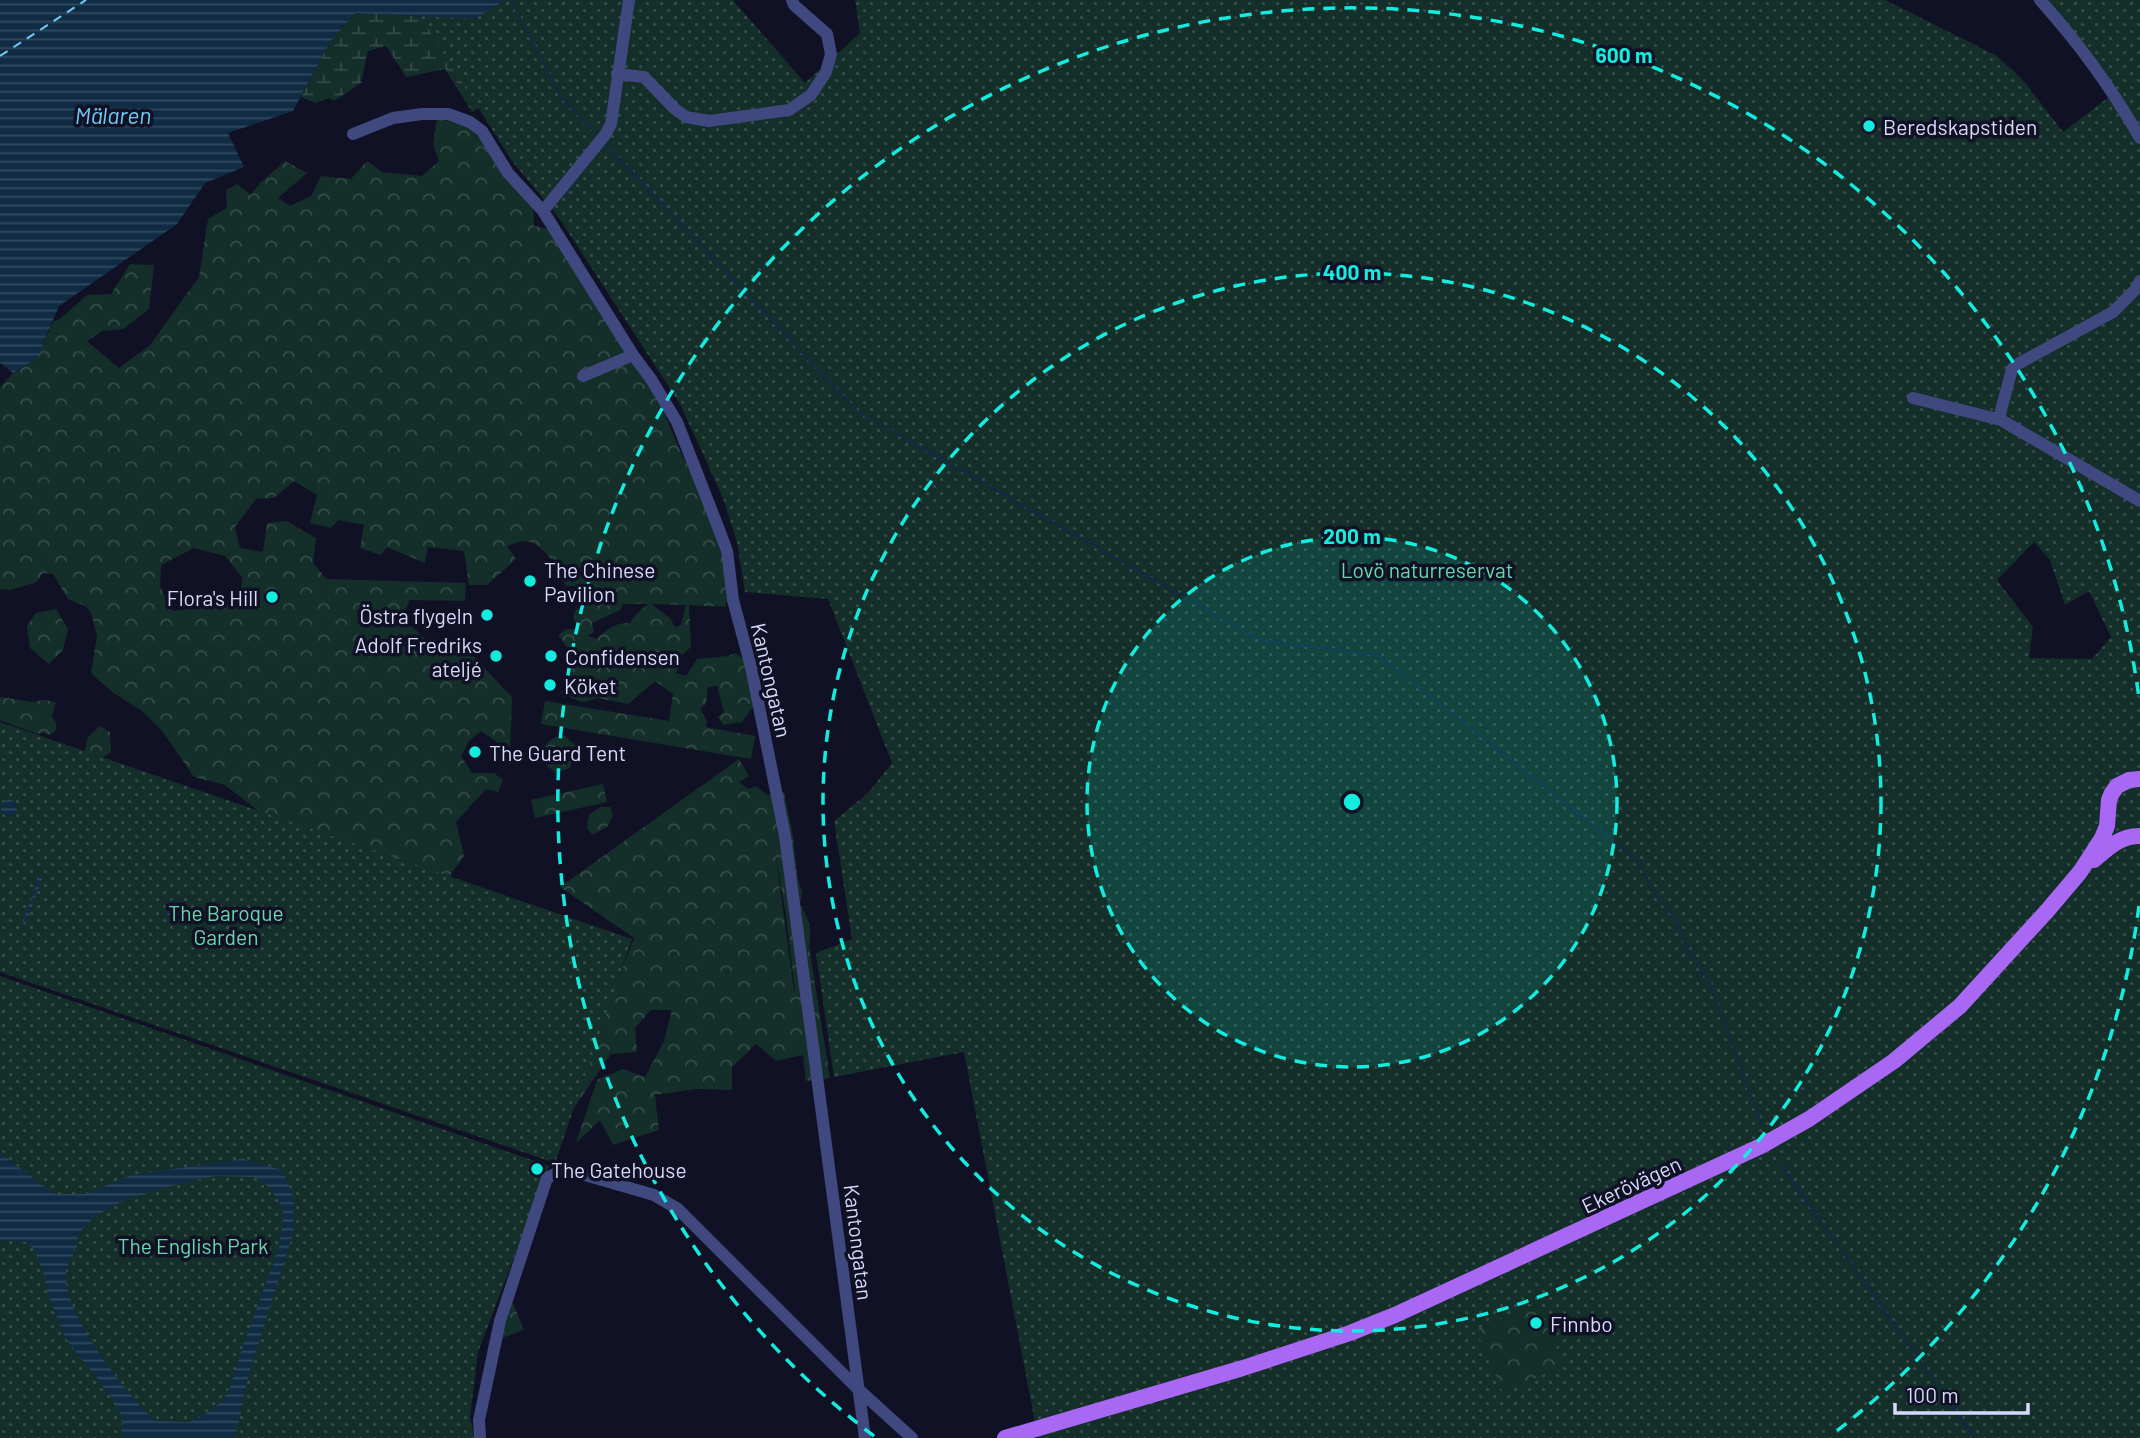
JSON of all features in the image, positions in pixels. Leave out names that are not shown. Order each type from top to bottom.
[{"type":"main road","points":[[2080,872],[2102,838],[2112,793],[2117,786],[2138,777]]},
{"type":"main road","points":[[2108,814],[2114,824],[2134,836]]},
{"type":"main road","points":[[2080,872],[2104,851],[2134,836]]},
{"type":"main road","name":"Ekerövägen","points":[[1005,1438],[1121,1405],[1337,1337],[1395,1315],[1711,1171],[1790,1130],[1894,1061],[1960,1006],[2014,949],[2080,872]]},
{"type":"main road","name":"Ekerövägen","points":[[1035,1438],[1121,1405]]},
{"type":"street","points":[[543,211],[602,139],[611,124],[629,0]]},
{"type":"street","points":[[617,74],[644,76],[674,109],[686,117],[709,121],[789,110],[811,95],[826,72],[831,54],[827,34],[794,5],[792,0]]},
{"type":"street","points":[[2040,0],[2065,27],[2123,109],[2140,138]]},
{"type":"street","name":"Kantongatan","points":[[353,134],[393,118],[422,114],[448,114],[470,122],[482,131],[508,173],[543,211],[677,422],[727,551],[733,600],[751,667],[785,836],[865,1438]]},
{"type":"street","points":[[2001,420],[2000,414],[2012,369],[2113,312],[2136,289],[2140,281]]},
{"type":"street","points":[[583,376],[633,355]]},
{"type":"street","points":[[1913,398],[2001,420],[2140,501]]},
{"type":"street","points":[[481,1438],[479,1420],[500,1321],[547,1178],[564,1169],[654,1195],[678,1209],[858,1389],[912,1438]]},
{"type":"green space","name":"Lovö naturreservat","points":[[407,0],[733,0],[805,83],[860,33],[855,0],[1885,0],[1997,56],[2023,80],[2063,132],[2109,97],[2033,0],[2140,0],[2140,1438],[1038,1438],[964,1052],[834,1077],[816,953],[852,939],[834,821],[868,793],[892,763],[828,599],[745,592],[737,542],[723,498],[680,404],[559,218],[512,161],[420,16]],"holes":[[[2034,542],[2050,560],[2065,605],[2089,591],[2111,637],[2092,659],[2029,658],[2033,627],[1997,580]],[[1537,1303],[1564,1365],[1503,1393],[1476,1330]]]},
{"type":"green space","points":[[584,0],[489,102],[472,112],[445,69],[406,77],[386,46],[368,51],[361,83],[334,101],[329,98],[315,103],[301,97],[330,42],[355,13],[475,19]]},
{"type":"green space","points":[[437,118],[469,127],[492,152],[533,207],[534,226],[551,229],[659,401],[682,455],[706,501],[724,565],[732,582],[725,607],[689,605],[691,647],[681,656],[676,673],[686,676],[697,659],[735,653],[745,660],[754,705],[742,722],[723,725],[718,717],[724,712],[717,686],[708,687],[706,704],[700,709],[707,721],[706,727],[755,736],[751,759],[541,724],[545,701],[669,721],[673,694],[655,681],[628,704],[598,698],[584,702],[560,693],[572,684],[567,647],[558,635],[567,629],[579,630],[573,617],[576,609],[583,608],[584,604],[577,603],[577,586],[566,586],[550,558],[538,546],[524,541],[507,546],[516,559],[487,585],[469,585],[464,551],[428,547],[425,563],[387,547],[381,555],[360,548],[364,525],[338,520],[331,528],[310,523],[317,495],[294,481],[274,498],[256,499],[235,527],[240,548],[263,552],[267,523],[286,521],[316,538],[313,563],[326,579],[466,583],[465,601],[410,600],[401,619],[416,630],[441,656],[458,640],[512,697],[510,758],[494,740],[481,731],[469,741],[461,756],[472,773],[494,773],[503,780],[498,792],[486,789],[456,822],[464,856],[449,877],[261,813],[225,785],[194,777],[163,732],[142,711],[112,692],[91,673],[97,636],[91,613],[85,606],[68,599],[53,574],[43,573],[37,582],[10,590],[0,589],[0,387],[13,373],[37,358],[53,322],[87,295],[111,294],[130,264],[154,265],[149,309],[123,329],[102,331],[87,341],[119,368],[150,345],[199,277],[208,219],[227,208],[226,190],[237,184],[251,195],[259,184],[285,161],[307,173],[278,198],[290,206],[311,196],[321,176],[351,179],[367,161],[382,172],[422,176],[439,161],[433,144]],"holes":[[[194,548],[225,556],[242,577],[241,595],[210,607],[173,611],[160,587],[161,565]],[[623,604],[648,604],[630,623],[612,627],[597,639],[588,636],[594,632],[592,623],[620,610]],[[651,604],[686,605],[681,625],[675,627],[670,618]]]},
{"type":"green space","points":[[56,609],[68,629],[63,650],[49,664],[30,648],[27,626],[36,613]]},
{"type":"green space","points":[[0,697],[56,702],[52,716],[56,730],[50,735],[37,734],[0,720]]},
{"type":"green space","name":"The Baroque Garden","points":[[0,722],[632,939],[555,1163],[0,972]]},
{"type":"green space","points":[[100,726],[110,732],[111,752],[98,761],[84,754],[88,737]]},
{"type":"green space","points":[[565,736],[576,746],[570,768],[556,773],[545,764],[544,747],[553,738]]},
{"type":"green space","points":[[739,759],[749,776],[739,782],[748,789],[756,786],[767,795],[784,792],[802,892],[800,905],[810,930],[809,946],[830,1078],[806,1081],[803,1055],[776,1061],[756,1044],[732,1067],[732,1090],[696,1089],[655,1095],[659,1130],[613,1145],[600,1120],[576,1143],[597,1080],[623,1069],[645,1077],[664,1041],[672,1010],[651,1010],[635,1028],[637,1052],[611,1054],[569,1115],[412,914],[617,982],[634,938],[560,887]],"holes":[[[775,851],[786,916],[795,991]]]},
{"type":"green space","points":[[603,784],[607,802],[535,818],[531,800]]},
{"type":"green space","points":[[600,807],[610,807],[613,816],[607,827],[592,835],[587,827],[589,815]]},
{"type":"green space","name":"The English Park","points":[[0,976],[549,1166],[478,1352],[470,1417],[474,1438],[0,1438]]},
{"type":"green space","points":[[1529,1275],[1657,1340],[1452,1438],[1468,1309]]},
{"type":"green space","points":[[512,1301],[524,1330],[502,1338]]},
{"type":"water","name":"Mälaren","points":[[0,0],[505,0],[475,19],[355,13],[330,42],[293,111],[228,133],[244,167],[205,183],[177,224],[59,306],[37,358],[13,373],[0,363]]},
{"type":"water","points":[[9,800],[17,808],[9,816],[1,808]]},
{"type":"water","points":[[39,876],[43,876],[22,929],[27,907]]},
{"type":"water","points":[[176,899],[183,902],[186,909],[183,916],[176,919],[169,916],[166,909],[169,902]]},
{"type":"water","points":[[0,1153],[55,1194],[86,1194],[131,1175],[243,1159],[282,1170],[294,1198],[293,1234],[249,1374],[235,1438],[121,1438],[122,1417],[115,1401],[66,1339],[48,1295],[43,1271],[34,1249],[26,1242],[0,1240]],"holes":[[[216,1176],[254,1177],[269,1187],[282,1206],[283,1219],[279,1248],[230,1387],[222,1401],[189,1422],[156,1421],[127,1391],[92,1343],[78,1317],[68,1293],[66,1272],[73,1257],[72,1252],[77,1247],[81,1232],[93,1218],[111,1207],[157,1190]]]},
{"type":"waterway","points":[[511,0],[560,96],[598,136]]},
{"type":"waterway","points":[[605,143],[857,411],[1260,640],[1378,655],[1637,860],[1658,898],[1675,918],[1686,946],[1711,985],[1761,1124]]},
{"type":"waterway","points":[[1781,1165],[1975,1438]]},
{"type":"ferry route","points":[[0,56],[86,0]]},
{"type":"place","name":"Beredskapstiden","points":[[1869,126]]},
{"type":"place","name":"The Chinese Pavilion","points":[[530,581]]},
{"type":"place","name":"Flora's Hill","points":[[272,597]]},
{"type":"place","name":"Östra flygeln","points":[[487,615]]},
{"type":"place","name":"Adolf Fredriks ateljé","points":[[496,656]]},
{"type":"place","name":"Confidensen","points":[[551,656]]},
{"type":"place","name":"Köket","points":[[550,685]]},
{"type":"place","name":"The Guard Tent","points":[[475,752]]},
{"type":"place","name":"The Gatehouse","points":[[537,1169]]},
{"type":"place","name":"Finnbo","points":[[1536,1323]]}]
